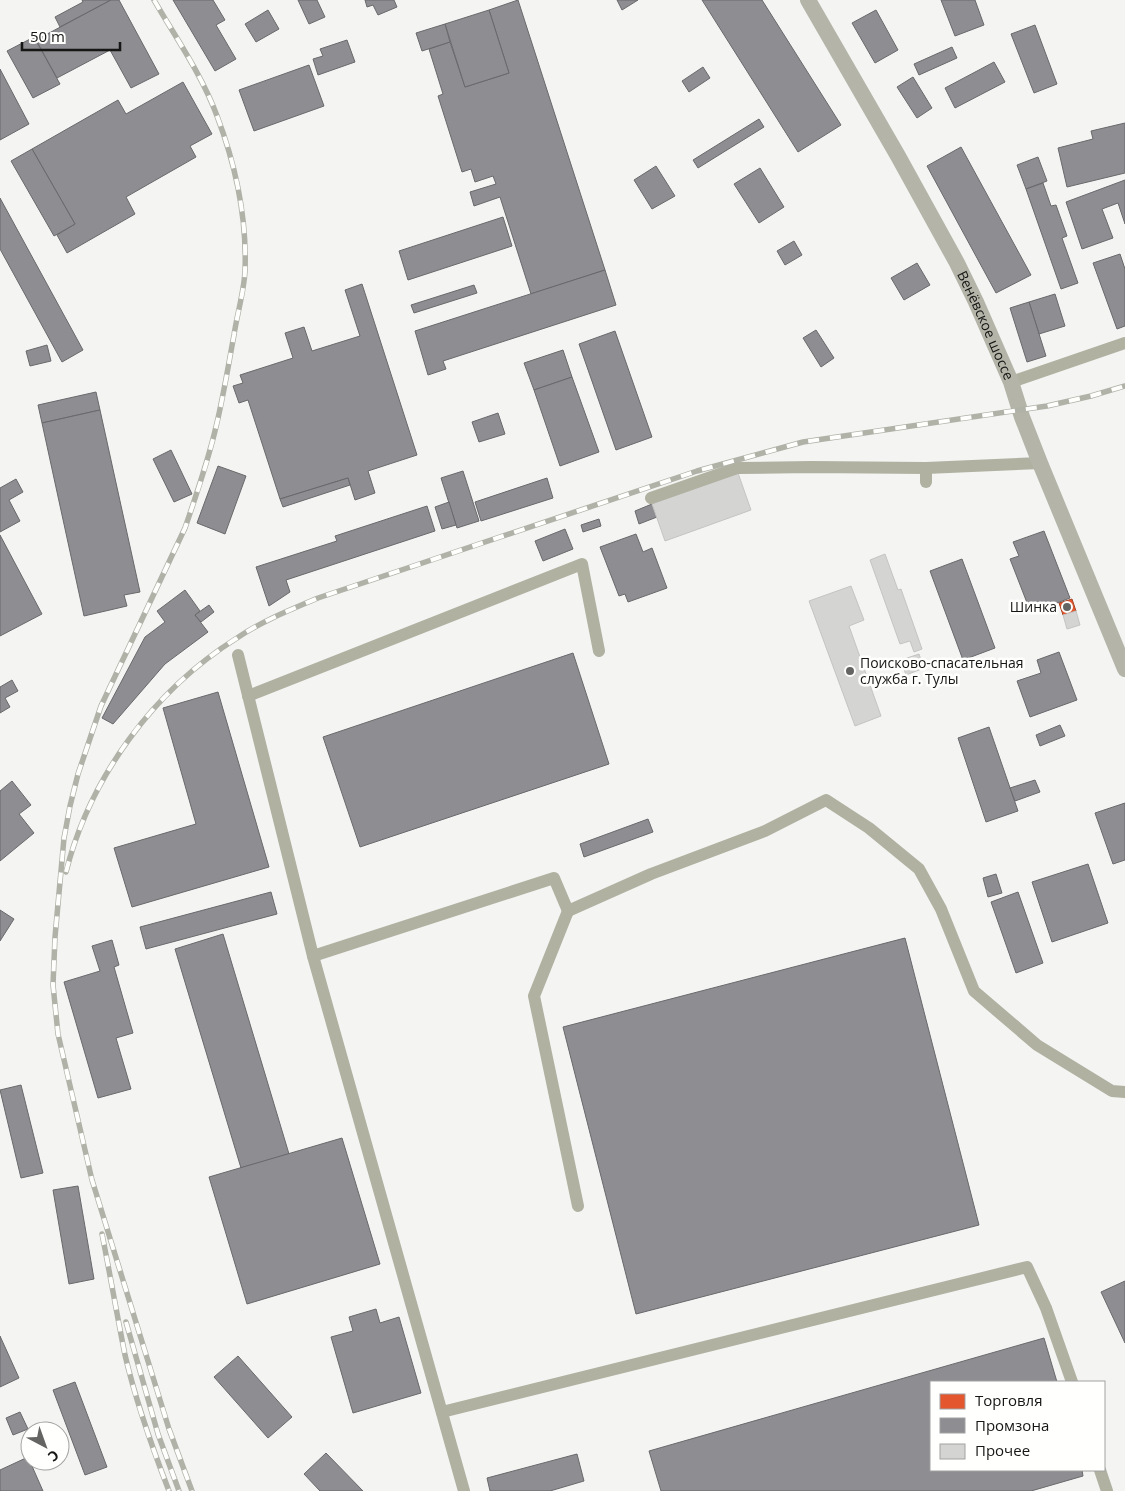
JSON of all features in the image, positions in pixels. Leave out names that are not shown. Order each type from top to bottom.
[{"type":"main road","name":"Венёвское шоссе","points":[[808,0],[957,263],[1011,382],[1022,418],[1125,669]]},
{"type":"lane","points":[[1011,382],[1125,343]]},
{"type":"lane","points":[[651,498],[737,468],[811,466],[926,468],[1040,463]]},
{"type":"lane","points":[[926,468],[926,482]]},
{"type":"lane","points":[[248,696],[582,564],[599,651]]},
{"type":"lane","points":[[238,655],[313,956],[464,1491]]},
{"type":"lane","points":[[578,1206],[534,996],[568,911],[651,874],[765,831],[826,800],[869,828],[919,869],[941,909],[974,990],[1037,1045],[1112,1091],[1125,1092]]},
{"type":"lane","points":[[313,956],[554,878],[568,911]]},
{"type":"lane","points":[[442,1412],[1027,1267],[1046,1308],[1072,1381]]},
{"type":"lane","points":[[1100,1471],[1107,1491]]},
{"type":"building: Торговля","name":"Шинка","points":[[1072,599],[1076,611],[1063,615],[1059,603]]},
{"type":"building: Промзона","points":[[82,0],[111,0],[60,27],[55,17],[83,2]]},
{"type":"building: Промзона","points":[[111,0],[119,0],[159,74],[131,88],[110,50],[57,78],[36,40]]},
{"type":"building: Промзона","points":[[173,0],[213,0],[225,20],[216,25],[236,59],[215,71]]},
{"type":"building: Промзона","points":[[298,0],[317,0],[325,17],[309,24]]},
{"type":"building: Промзона","points":[[365,0],[394,0],[397,7],[378,15],[373,5],[367,7]]},
{"type":"building: Промзона","points":[[518,0],[605,270],[531,294],[500,197],[474,206],[470,192],[496,184],[493,176],[475,182],[471,169],[462,172],[438,96],[443,94],[429,49],[450,42],[465,87],[509,73],[489,10]]},
{"type":"building: Промзона","points":[[617,0],[638,0],[622,10]]},
{"type":"building: Промзона","points":[[702,0],[762,0],[841,125],[798,152]]},
{"type":"building: Промзона","points":[[941,0],[975,0],[984,25],[955,36]]},
{"type":"building: Промзона","points":[[268,10],[279,29],[256,42],[245,24]]},
{"type":"building: Промзона","points":[[489,10],[509,73],[465,87],[445,24]]},
{"type":"building: Промзона","points":[[876,10],[898,50],[875,63],[852,23]]},
{"type":"building: Промзона","points":[[445,24],[450,42],[422,51],[416,33]]},
{"type":"building: Промзона","points":[[1035,25],[1057,84],[1034,93],[1011,34]]},
{"type":"building: Промзона","points":[[34,37],[60,84],[33,98],[7,51]]},
{"type":"building: Промзона","points":[[347,40],[355,62],[318,75],[313,59],[323,56],[320,49]]},
{"type":"building: Промзона","points":[[952,47],[957,58],[919,75],[914,64]]},
{"type":"building: Промзона","points":[[994,62],[1005,82],[955,108],[945,88]]},
{"type":"building: Промзона","points":[[309,65],[324,106],[254,131],[239,90]]},
{"type":"building: Промзона","points":[[703,67],[710,78],[689,92],[682,81]]},
{"type":"building: Промзона","points":[[0,69],[29,124],[0,140]]},
{"type":"building: Промзона","points":[[913,77],[932,108],[917,118],[897,87]]},
{"type":"building: Промзона","points":[[183,82],[212,134],[190,146],[196,157],[126,197],[135,214],[67,253],[57,235],[75,224],[32,149],[118,100],[126,114]]},
{"type":"building: Промзона","points":[[759,119],[764,127],[698,168],[693,160]]},
{"type":"building: Промзона","points":[[1125,123],[1125,173],[1067,187],[1058,148],[1093,139],[1091,131]]},
{"type":"building: Промзона","points":[[961,147],[1031,275],[996,293],[927,166]]},
{"type":"building: Промзона","points":[[32,149],[75,224],[54,236],[11,161]]},
{"type":"building: Промзона","points":[[1038,157],[1047,181],[1026,189],[1017,165]]},
{"type":"building: Промзона","points":[[656,166],[675,196],[652,209],[634,180]]},
{"type":"building: Промзона","points":[[760,168],[784,207],[759,223],[734,184]]},
{"type":"building: Промзона","points":[[1125,180],[1125,224],[1118,203],[1102,209],[1113,238],[1082,249],[1066,202]]},
{"type":"building: Промзона","points":[[1043,183],[1051,206],[1056,205],[1067,236],[1062,238],[1078,283],[1061,289],[1026,189]]},
{"type":"building: Промзона","points":[[0,198],[83,350],[62,362],[0,249]]},
{"type":"building: Промзона","points":[[503,217],[512,246],[408,280],[399,251]]},
{"type":"building: Промзона","points":[[794,241],[802,255],[785,265],[777,251]]},
{"type":"building: Промзона","points":[[1120,254],[1125,269],[1125,326],[1117,329],[1093,263]]},
{"type":"building: Промзона","points":[[917,263],[930,285],[904,300],[891,278]]},
{"type":"building: Промзона","points":[[605,270],[616,305],[443,361],[446,369],[428,375],[415,331]]},
{"type":"building: Промзона","points":[[362,284],[417,455],[368,471],[375,493],[355,500],[348,478],[280,499],[248,400],[239,403],[233,386],[243,383],[240,375],[293,358],[285,333],[304,327],[312,351],[360,336],[345,290]]},
{"type":"building: Промзона","points":[[474,285],[477,293],[414,313],[411,305]]},
{"type":"building: Промзона","points":[[1055,294],[1065,326],[1039,334],[1029,302]]},
{"type":"building: Промзона","points":[[1029,302],[1046,356],[1027,362],[1010,308]]},
{"type":"building: Промзона","points":[[816,330],[834,358],[821,367],[803,338]]},
{"type":"building: Промзона","points":[[615,331],[652,437],[616,450],[579,344]]},
{"type":"building: Промзона","points":[[47,345],[51,361],[30,366],[26,351]]},
{"type":"building: Промзона","points":[[563,350],[572,377],[534,390],[524,363]]},
{"type":"building: Промзона","points":[[572,377],[599,452],[560,466],[534,390]]},
{"type":"building: Промзона","points":[[96,392],[100,410],[42,423],[38,405]]},
{"type":"building: Промзона","points":[[100,410],[140,592],[124,595],[127,606],[84,616],[42,423]]},
{"type":"building: Промзона","points":[[498,413],[505,434],[479,442],[472,422]]},
{"type":"building: Промзона","points":[[171,450],[192,494],[174,502],[153,459]]},
{"type":"building: Промзона","points":[[218,466],[246,476],[225,534],[197,523]]},
{"type":"building: Промзона","points":[[463,471],[479,521],[457,528],[441,478]]},
{"type":"building: Промзона","points":[[348,478],[350,485],[283,507],[280,499]]},
{"type":"building: Промзона","points":[[547,478],[553,498],[481,521],[475,502]]},
{"type":"building: Промзона","points":[[16,479],[23,492],[9,500],[20,521],[0,532],[0,488]]},
{"type":"building: Промзона","points":[[449,502],[456,525],[442,529],[435,507]]},
{"type":"building: Промзона","points":[[652,504],[657,517],[639,524],[635,511]]},
{"type":"building: Промзона","points":[[427,506],[435,531],[286,580],[290,592],[269,606],[256,567],[337,541],[335,536]]},
{"type":"building: Промзона","points":[[599,519],[601,526],[583,532],[581,525]]},
{"type":"building: Промзона","points":[[565,529],[573,549],[543,561],[535,541]]},
{"type":"building: Промзона","points":[[1044,531],[1070,598],[1031,613],[1010,559],[1019,556],[1013,542]]},
{"type":"building: Промзона","points":[[636,534],[643,552],[652,548],[667,588],[628,602],[625,594],[619,596],[600,547]]},
{"type":"building: Промзона","points":[[0,535],[42,614],[0,636]]},
{"type":"building: Промзона","points":[[962,559],[995,648],[963,660],[930,571]]},
{"type":"building: Промзона","points":[[185,590],[200,611],[195,615],[208,632],[165,664],[113,724],[102,718],[145,637],[165,622],[157,611]]},
{"type":"building: Промзона","points":[[209,605],[214,612],[201,622],[195,615]]},
{"type":"building: Промзона","points":[[1059,652],[1077,700],[1030,717],[1017,681],[1041,673],[1037,660]]},
{"type":"building: Промзона","points":[[573,653],[609,764],[360,847],[323,737]]},
{"type":"building: Промзона","points":[[12,680],[18,691],[5,698],[10,707],[0,713],[0,687]]},
{"type":"building: Промзона","points":[[218,692],[269,867],[132,907],[114,848],[196,824],[163,708]]},
{"type":"building: Промзона","points":[[1060,725],[1065,736],[1040,746],[1036,735]]},
{"type":"building: Промзона","points":[[989,727],[1018,811],[986,822],[958,738]]},
{"type":"building: Промзона","points":[[1035,780],[1040,792],[1015,801],[1010,788]]},
{"type":"building: Промзона","points":[[12,781],[31,805],[19,814],[34,833],[0,861],[0,791]]},
{"type":"building: Промзона","points":[[1125,803],[1125,860],[1113,864],[1095,813]]},
{"type":"building: Промзона","points":[[648,819],[653,832],[584,857],[580,844]]},
{"type":"building: Промзона","points":[[1088,864],[1108,923],[1052,942],[1032,882]]},
{"type":"building: Промзона","points":[[996,874],[1002,893],[988,897],[983,878]]},
{"type":"building: Промзона","points":[[271,892],[277,914],[146,949],[140,927]]},
{"type":"building: Промзона","points":[[1018,892],[1043,963],[1016,973],[991,902]]},
{"type":"building: Промзона","points":[[0,910],[14,919],[0,941]]},
{"type":"building: Промзона","points":[[223,934],[289,1154],[241,1168],[175,949]]},
{"type":"building: Промзона","points":[[905,938],[979,1225],[636,1314],[563,1027]]},
{"type":"building: Промзона","points":[[112,940],[119,965],[114,967],[133,1033],[116,1038],[131,1089],[98,1098],[64,982],[100,971],[92,946]]},
{"type":"building: Промзона","points":[[21,1085],[43,1173],[21,1178],[0,1090]]},
{"type":"building: Промзона","points":[[342,1138],[380,1264],[247,1304],[209,1177]]},
{"type":"building: Промзона","points":[[78,1186],[94,1279],[69,1284],[53,1190]]},
{"type":"building: Промзона","points":[[1125,1281],[1125,1343],[1101,1292]]},
{"type":"building: Промзона","points":[[376,1309],[380,1323],[399,1317],[421,1393],[353,1413],[331,1337],[353,1331],[349,1317]]},
{"type":"building: Промзона","points":[[0,1336],[19,1378],[0,1387]]},
{"type":"building: Промзона","points":[[1044,1338],[1057,1381],[930,1381],[930,1471],[1082,1471],[1083,1476],[1031,1491],[661,1491],[649,1451]]},
{"type":"building: Промзона","points":[[238,1356],[292,1417],[268,1438],[214,1377]]},
{"type":"building: Промзона","points":[[75,1382],[107,1467],[85,1475],[70,1435],[70,1421],[65,1421],[53,1390]]},
{"type":"building: Промзона","points":[[20,1412],[24,1421],[20,1421],[20,1432],[13,1435],[6,1418]]},
{"type":"building: Промзона","points":[[326,1453],[363,1491],[320,1491],[304,1474]]},
{"type":"building: Промзона","points":[[577,1454],[584,1481],[550,1491],[490,1491],[487,1478]]},
{"type":"building: Промзона","points":[[20,1461],[20,1471],[34,1471],[43,1491],[0,1491],[0,1470]]},
{"type":"building: Прочее","points":[[738,473],[751,510],[665,541],[652,504]]},
{"type":"building: Прочее","points":[[885,554],[898,590],[901,589],[922,649],[914,652],[910,641],[900,644],[870,560]]},
{"type":"building: Прочее","name":"Поисково-спасательная служба г. Тулы","points":[[851,586],[864,620],[849,626],[881,716],[855,726],[809,601]]},
{"type":"building: Прочее","points":[[1076,611],[1080,625],[1067,629],[1063,615]]},
{"type":"building: Прочее","points":[[919,654],[924,668],[906,675],[901,660]]},
{"type":"railway","points":[[154,0],[204,86],[224,135],[239,192],[244,231],[245,271],[218,419],[193,504],[185,528],[101,706],[78,774],[64,838],[55,937],[53,985],[58,1034],[92,1180],[169,1429],[192,1491]]},
{"type":"railway","points":[[66,872],[77,837],[91,803],[129,739],[179,683],[207,659],[256,626],[276,616],[318,598],[697,471],[803,442],[1047,406],[1125,386]]},
{"type":"railway","points":[[102,1234],[129,1373],[156,1458],[169,1491]]},
{"type":"railway","points":[[126,1322],[158,1434],[179,1491]]},
{"type":"place","name":"Шинка","points":[[1067,607]]},
{"type":"place","name":"Поисково-спасательная служба г. Тулы","points":[[850,671]]}]
